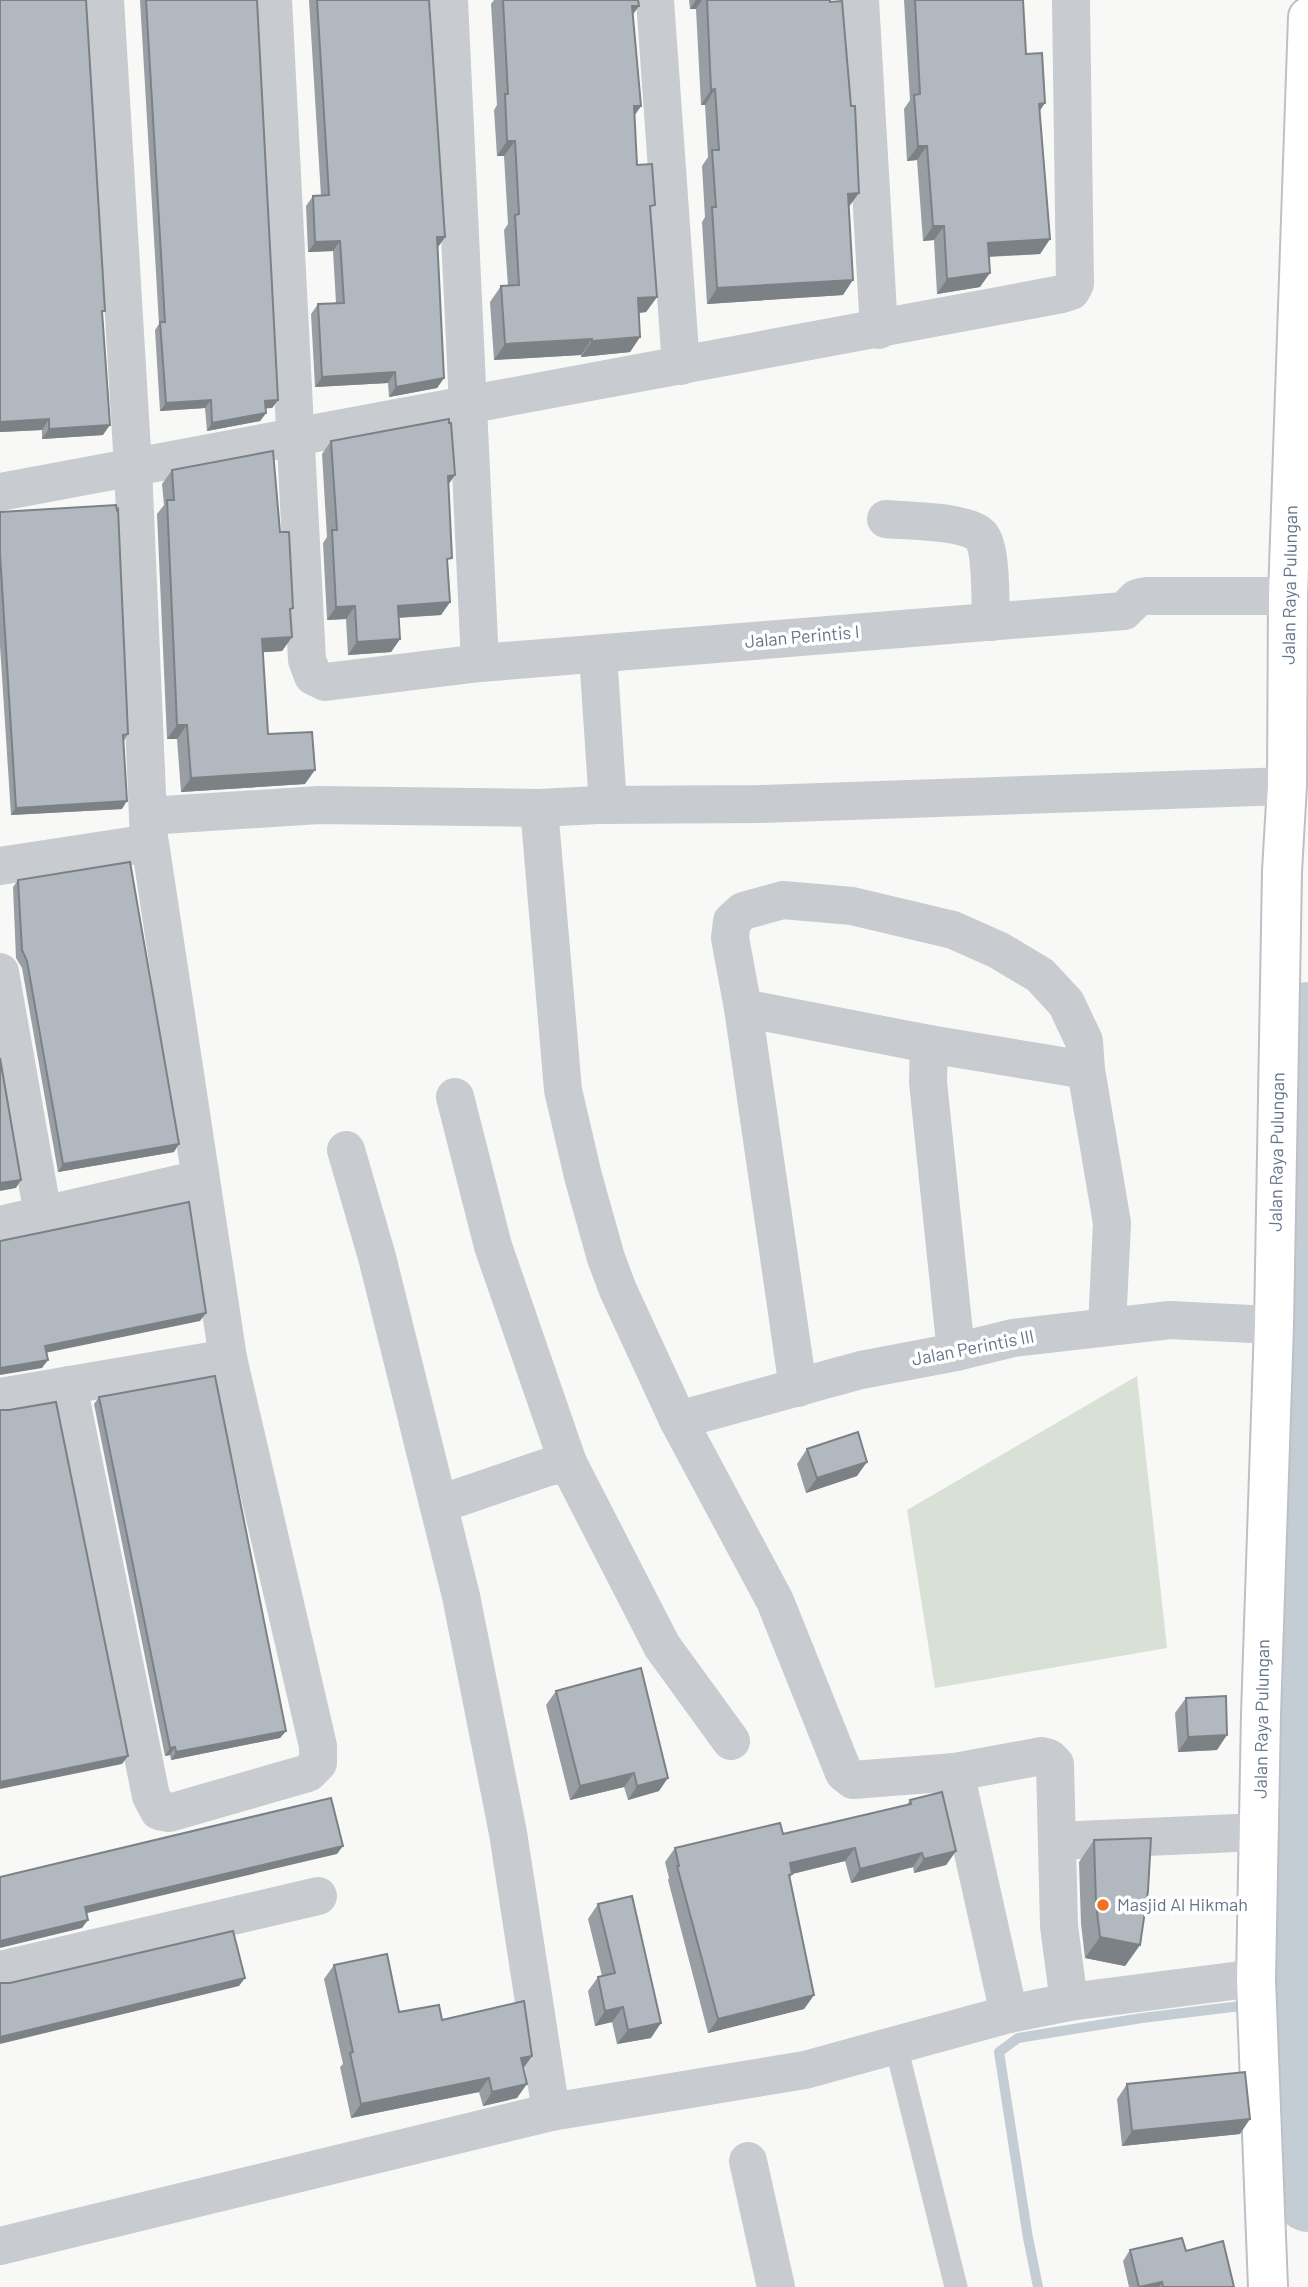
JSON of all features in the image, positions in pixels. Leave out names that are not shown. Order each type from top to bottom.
[{"type":"street","points":[[68,1385],[151,1796],[159,1811],[169,1813],[308,1773],[318,1763],[318,1746],[228,1358],[149,829],[133,467],[106,0]]},
{"type":"street","points":[[273,0],[296,438]]},
{"type":"street","points":[[449,0],[480,663]]},
{"type":"street","points":[[655,0],[681,366]]},
{"type":"street","points":[[860,0],[879,330]]},
{"type":"street","points":[[0,492],[1062,295],[1071,290],[1074,284],[1070,0]]},
{"type":"street","name":"Jalan Raya Pulungan","points":[[1268,2287],[1257,1992],[1261,1713],[1274,1325],[1282,884],[1287,786],[1288,596],[1308,17]]},
{"type":"street","name":"Jalan Perintis I","points":[[296,438],[307,660],[313,677],[324,682],[480,663],[1124,611],[1137,598],[1146,596],[1288,596]]},
{"type":"street","points":[[886,519],[969,527],[982,536],[987,550],[991,622]]},
{"type":"street","points":[[598,654],[608,806]]},
{"type":"street","points":[[0,866],[149,829],[319,805],[539,808],[759,804],[1287,786]]},
{"type":"street","points":[[539,808],[563,1090],[583,1177],[618,1290],[678,1420],[775,1601],[844,1773],[853,1780],[954,1772],[1042,1756],[1055,1764],[1059,1926],[1069,2002]]},
{"type":"street","points":[[798,1388],[743,1008],[730,938],[732,920],[743,911],[783,900],[852,906],[953,930],[998,950],[1040,975],[1066,1003],[1084,1041],[1086,1070],[1112,1223],[1107,1327]]},
{"type":"street","points":[[0,972],[43,1215]]},
{"type":"street","points":[[743,1008],[929,1044],[1086,1070]]},
{"type":"street","points":[[929,1044],[928,1082],[956,1352]]},
{"type":"street","points":[[455,1097],[493,1246],[568,1463],[662,1646],[731,1741]]},
{"type":"street","points":[[346,1150],[377,1257],[461,1596],[508,1833],[551,2112]]},
{"type":"street","points":[[0,1225],[200,1179]]},
{"type":"street","name":"Jalan Perintis III","points":[[678,1420],[861,1370],[1013,1338],[1170,1320],[1274,1325]]},
{"type":"street","points":[[0,1397],[228,1358]]},
{"type":"street","points":[[440,1504],[548,1467],[568,1463]]},
{"type":"street","points":[[954,1772],[1009,2014]]},
{"type":"street","points":[[1057,1841],[1259,1832]]},
{"type":"street","points":[[0,1970],[318,1896]]},
{"type":"street","points":[[0,2246],[551,2112],[806,2070],[1009,2014],[1069,2002],[1257,1992]]},
{"type":"street","points":[[748,2161],[776,2287]]},
{"type":"lane","points":[[896,2046],[956,2287]]},
{"type":"shaded area","points":[[1137,1376],[1167,1648],[935,1688],[907,1510]]},
{"type":"building","points":[[0,0],[86,0],[110,425],[49,429],[49,419],[0,422]]},
{"type":"building","points":[[146,0],[257,0],[278,400],[265,401],[266,413],[212,423],[211,400],[166,403],[160,322],[165,322]]},
{"type":"building","points":[[317,0],[429,0],[445,237],[437,237],[444,378],[396,387],[395,372],[322,377],[318,304],[344,303],[340,241],[315,242],[313,196],[329,195]]},
{"type":"building","points":[[503,0],[638,0],[639,6],[632,6],[641,106],[634,106],[637,165],[652,164],[655,205],[650,206],[657,297],[638,298],[640,337],[505,344],[501,286],[519,285],[515,215],[519,214],[515,141],[507,141],[505,94],[508,94]]},
{"type":"building","points":[[707,0],[842,1],[851,106],[855,106],[859,193],[848,194],[853,280],[717,288],[712,150],[719,150],[715,89],[711,90]]},
{"type":"building","points":[[915,0],[1023,0],[1026,54],[1042,53],[1045,103],[1039,104],[1050,239],[988,243],[990,273],[947,279],[944,226],[933,226],[927,146],[918,146],[914,95],[920,94]]},
{"type":"building","points":[[449,419],[455,475],[448,476],[452,558],[447,559],[450,602],[398,606],[400,639],[357,642],[355,606],[336,607],[332,530],[337,530],[331,441]]},
{"type":"building","points":[[273,451],[280,532],[289,532],[293,608],[290,609],[292,637],[262,639],[268,734],[312,732],[315,770],[191,778],[187,725],[177,725],[167,500],[174,500],[172,470]]},
{"type":"building","points":[[116,505],[128,734],[123,735],[127,801],[16,808],[0,554],[0,512]]},
{"type":"building","points":[[130,862],[179,1144],[63,1164],[27,961],[22,950],[18,880]]},
{"type":"building","points":[[0,1058],[21,1180],[0,1183]]},
{"type":"building","points":[[189,1202],[206,1313],[45,1346],[48,1360],[0,1368],[0,1241]]},
{"type":"building","points":[[215,1376],[286,1731],[176,1752],[175,1747],[170,1748],[99,1397]]},
{"type":"building","points":[[56,1402],[128,1756],[0,1782],[0,1410]]},
{"type":"building","points":[[858,1432],[867,1462],[817,1478],[807,1449]]},
{"type":"building","points":[[641,1668],[668,1778],[637,1786],[634,1773],[580,1786],[556,1691]]},
{"type":"building","points":[[1226,1696],[1227,1735],[1188,1737],[1186,1698]]},
{"type":"building","points":[[942,1792],[956,1851],[924,1859],[922,1853],[860,1869],[855,1848],[790,1863],[792,1874],[789,1875],[814,1995],[718,2019],[677,1866],[675,1848],[780,1823],[783,1834],[911,1804],[910,1800]]},
{"type":"building","points":[[331,1798],[343,1846],[85,1907],[88,1920],[0,1941],[0,1877]]},
{"type":"building","points":[[1151,1838],[1148,1891],[1140,1945],[1100,1937],[1094,1840]]},
{"type":"building","points":[[632,1896],[661,2023],[628,2030],[623,2007],[605,2011],[598,1977],[615,1973],[598,1904]]},
{"type":"building","points":[[233,1931],[245,1978],[0,2037],[0,1983],[10,1983]]},
{"type":"building","points":[[387,1954],[399,2012],[439,2005],[442,2020],[524,2001],[532,2056],[521,2058],[527,2084],[492,2092],[489,2078],[361,2104],[334,1965]]},
{"type":"building","points":[[1245,2072],[1250,2119],[1132,2131],[1127,2084]]},
{"type":"building","points":[[1182,2238],[1186,2251],[1223,2241],[1234,2287],[1163,2287],[1162,2282],[1139,2287],[1130,2250]]},
{"type":"waterway","points":[[1308,1015],[1296,1291],[1293,1547],[1296,1874],[1308,2199]]},
{"type":"waterway","points":[[1038,2287],[999,2052],[1018,2038],[1142,2018],[1257,2004],[1298,2007]]},
{"type":"place","name":"Masjid Al Hikmah","points":[[1103,1905]]}]
